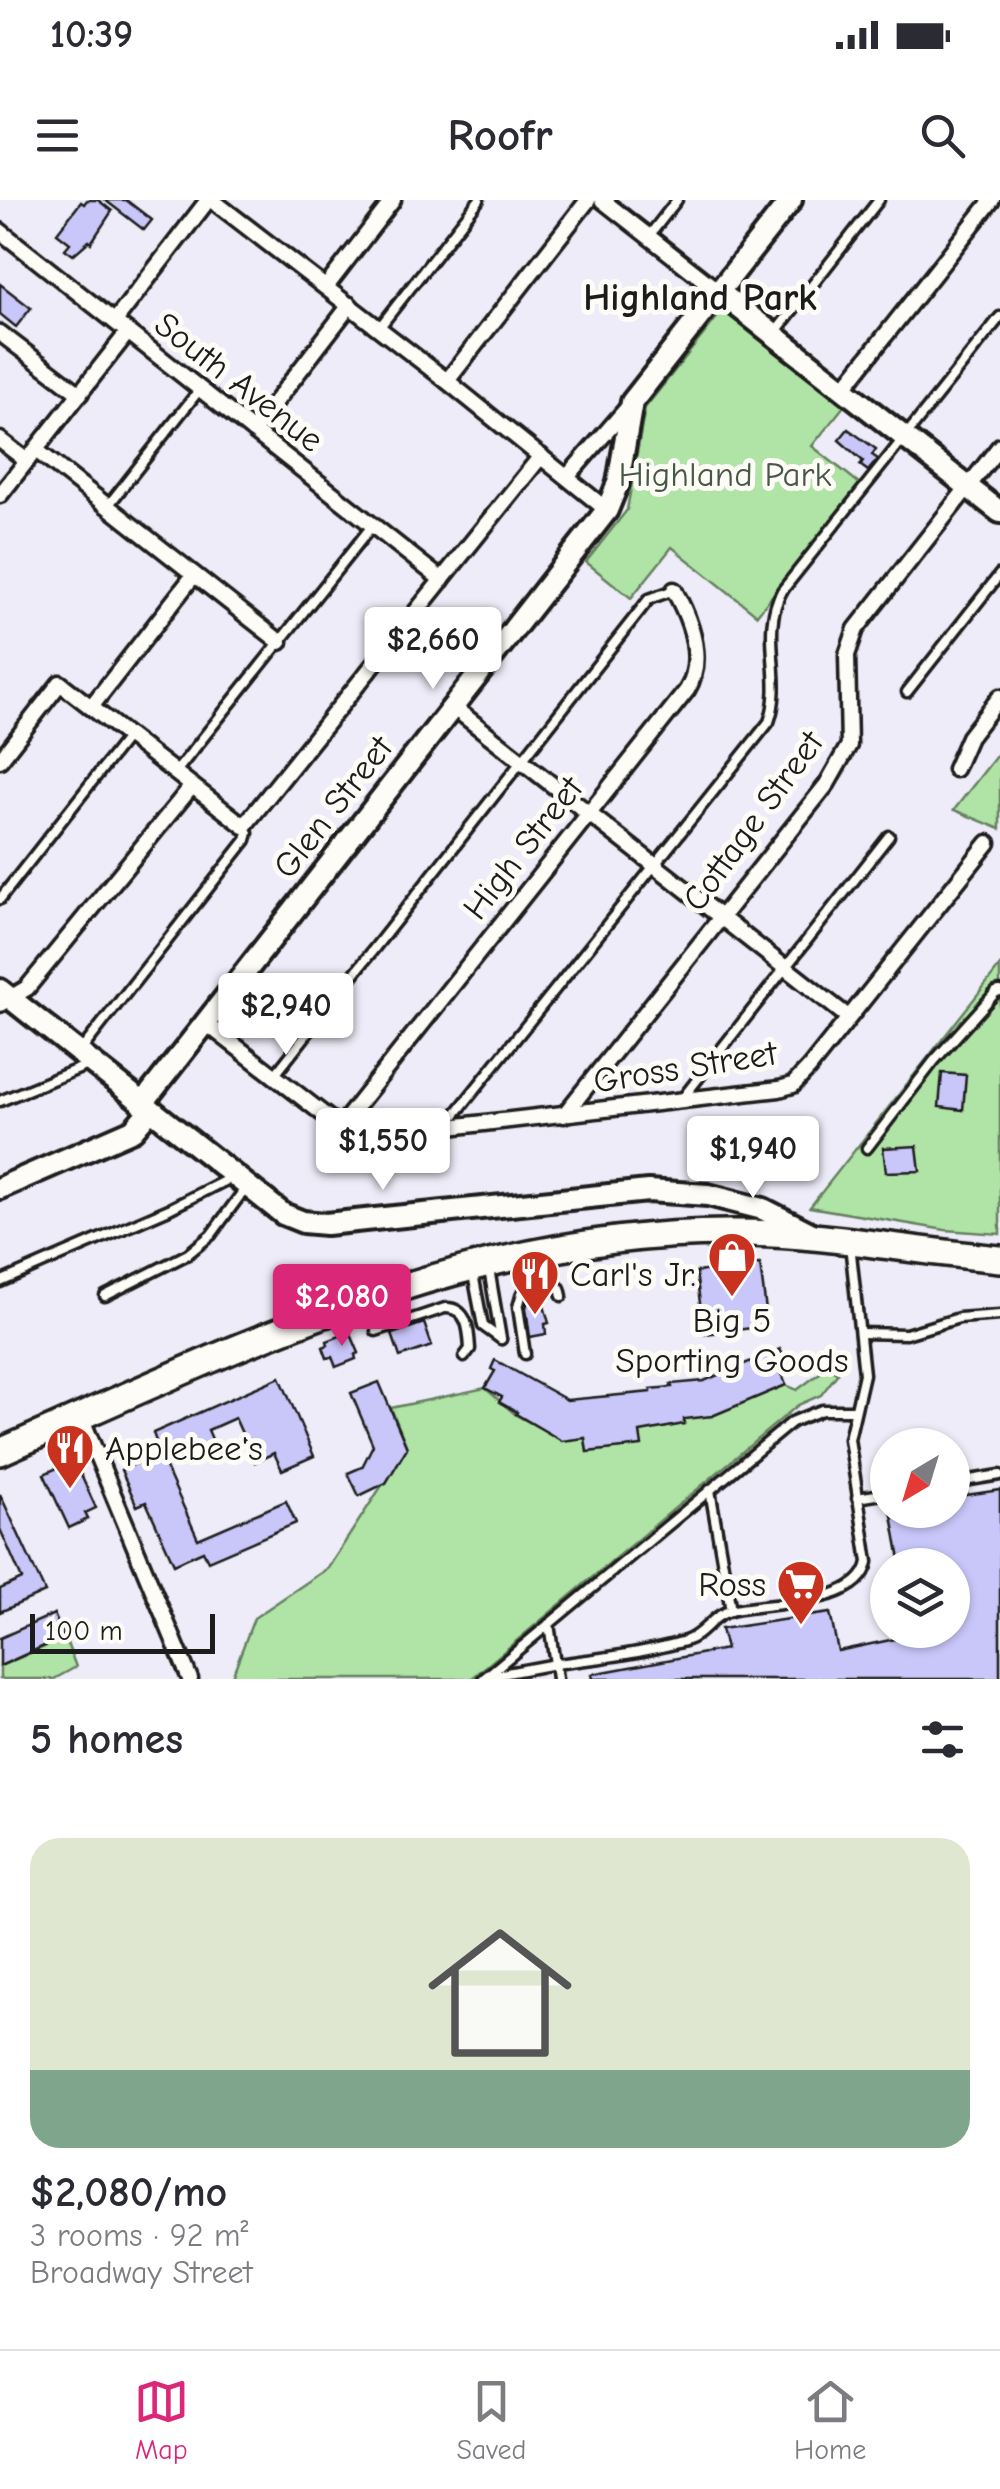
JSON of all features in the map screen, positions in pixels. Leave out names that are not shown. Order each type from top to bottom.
[{"type":"highway","points":[[0,1452],[354,1300],[480,1262],[590,1242],[726,1232],[816,1236],[1000,1260]]},
{"type":"street","points":[[115,321],[210,200],[326,286],[607,510]]},
{"type":"street","points":[[326,286],[392,200]]},
{"type":"street","points":[[447,381],[588,200]]},
{"type":"street","points":[[602,200],[1000,512]]},
{"type":"street","name":"Glen Street","points":[[0,1188],[133,1130],[206,1023],[607,510],[618,483],[632,402],[790,200]]},
{"type":"street","points":[[844,389],[992,200]]},
{"type":"street","name":"South Avenue","points":[[0,230],[442,580]]},
{"type":"street","points":[[253,430],[350,306]]},
{"type":"street","points":[[0,332],[80,394]]},
{"type":"street","points":[[0,495],[128,332]]},
{"type":"street","points":[[567,477],[632,402]]},
{"type":"street","points":[[0,440],[32,455],[107,507],[280,642]]},
{"type":"street","name":"Cottage Street","points":[[564,1116],[827,784],[845,755],[850,731],[848,646],[856,629],[1000,446]]},
{"type":"street","points":[[0,760],[60,683],[244,826],[541,456]]},
{"type":"street","points":[[91,708],[194,575]]},
{"type":"street","name":"High Street","points":[[340,1127],[693,681],[695,645],[685,610],[674,590]]},
{"type":"street","points":[[955,768],[969,737],[1000,697]]},
{"type":"street","points":[[454,706],[848,1017]]},
{"type":"street","points":[[3,997],[27,988],[192,786]]},
{"type":"street","name":"Gross Street","points":[[340,1127],[370,1136],[442,1130],[779,1090],[793,1084],[988,844]]},
{"type":"street","points":[[3,997],[283,1214],[303,1222],[326,1224],[648,1191],[708,1195],[762,1209],[816,1236]]},
{"type":"street","points":[[206,1023],[340,1127]]},
{"type":"street","points":[[708,1195],[731,1212],[726,1232]]},
{"type":"street","points":[[81,1416],[190,1679]]},
{"type":"lane","points":[[378,328],[478,200]]},
{"type":"lane","points":[[649,236],[677,200]]},
{"type":"lane","points":[[774,334],[879,200]]},
{"type":"lane","points":[[442,1130],[769,722],[776,695],[771,619],[782,591],[1000,317]]},
{"type":"lane","points":[[107,507],[200,389]]},
{"type":"lane","points":[[176,773],[372,525]]},
{"type":"lane","points":[[907,692],[1000,574]]},
{"type":"lane","points":[[274,1076],[649,599],[674,590]]},
{"type":"lane","points":[[0,899],[128,736]]},
{"type":"lane","points":[[0,1101],[86,1058],[246,840],[244,826]]},
{"type":"lane","points":[[679,1102],[888,836]]},
{"type":"lane","points":[[867,1148],[934,1061],[1000,991]]},
{"type":"lane","points":[[0,1282],[240,1181]]},
{"type":"lane","points":[[105,1296],[188,1254],[211,1235],[240,1181]]},
{"type":"lane","points":[[484,1678],[690,1640],[724,1612],[833,1595],[860,1581],[868,1562],[849,1439],[864,1374],[849,1240]]},
{"type":"lane","points":[[480,1262],[501,1338],[484,1326],[480,1262]]},
{"type":"lane","points":[[525,1354],[518,1307],[522,1292],[554,1284],[562,1296]]},
{"type":"lane","points":[[376,1331],[445,1308],[457,1309],[463,1314],[470,1342],[464,1357]]},
{"type":"lane","points":[[860,1333],[906,1334],[959,1318],[1000,1315]]},
{"type":"lane","points":[[484,1678],[792,1422],[822,1410],[854,1410]]},
{"type":"lane","points":[[970,1480],[1000,1476]]},
{"type":"lane","points":[[710,1490],[731,1610]]},
{"type":"lane","points":[[856,1498],[870,1496]]},
{"type":"lane","points":[[549,1624],[557,1679]]},
{"type":"green space","name":"Highland Park","points":[[723,310],[844,406],[812,446],[860,484],[757,615],[672,547],[631,598],[586,562],[627,510],[645,408]]},
{"type":"green space","points":[[1000,751],[1000,829],[954,810]]},
{"type":"green space","points":[[1000,966],[1000,1234],[945,1230],[810,1207]]},
{"type":"green space","points":[[828,1367],[838,1373],[821,1395],[798,1405],[471,1679],[231,1679],[254,1618],[328,1568],[407,1447],[391,1408],[485,1388],[516,1415],[562,1440],[585,1438],[587,1452],[641,1446],[640,1432],[684,1424],[684,1419],[712,1416],[786,1385],[797,1390]]},
{"type":"green space","points":[[65,1638],[76,1667],[54,1679],[0,1679],[0,1666]]},
{"type":"building","points":[[98,200],[112,211],[91,243],[73,255],[65,249],[70,243],[57,233],[81,202]]},
{"type":"building","points":[[105,200],[126,200],[152,220],[144,230]]},
{"type":"building","points":[[0,284],[31,308],[16,327],[0,314]]},
{"type":"building","points":[[848,429],[876,449],[872,455],[878,459],[868,471],[860,465],[863,461],[839,440]]},
{"type":"building","points":[[942,1073],[966,1075],[963,1110],[939,1107]]},
{"type":"building","points":[[917,1146],[920,1171],[886,1172],[883,1148]]},
{"type":"building","name":"Big 5 Sporting Goods","points":[[760,1264],[768,1326],[704,1334],[696,1272]]},
{"type":"building","name":"Carl's Jr.","points":[[541,1295],[549,1323],[545,1324],[546,1334],[530,1337],[526,1308],[529,1297]]},
{"type":"building","points":[[424,1323],[432,1346],[400,1357],[392,1334]]},
{"type":"building","points":[[350,1332],[359,1353],[356,1359],[336,1367],[323,1347],[328,1345],[327,1341]]},
{"type":"building","points":[[780,1349],[787,1364],[779,1367],[786,1385],[712,1416],[684,1419],[684,1424],[640,1432],[642,1446],[587,1452],[585,1438],[562,1441],[516,1414],[499,1402],[502,1397],[485,1388],[495,1371],[491,1369],[495,1360],[567,1400],[651,1392],[672,1387],[671,1384],[704,1381]]},
{"type":"building","points":[[280,1377],[314,1456],[282,1470],[274,1453],[255,1462],[235,1418],[208,1430],[219,1455],[209,1459],[207,1453],[190,1460],[184,1447],[161,1457],[198,1539],[286,1501],[296,1523],[208,1561],[203,1551],[174,1564],[146,1502],[137,1506],[121,1470],[160,1453],[153,1433]]},
{"type":"building","points":[[379,1382],[407,1448],[386,1483],[359,1496],[348,1473],[362,1467],[373,1445],[351,1393]]},
{"type":"building","name":"Applebee's","points":[[74,1460],[96,1508],[85,1513],[88,1519],[69,1528],[44,1474]]},
{"type":"building","points":[[1000,1490],[1000,1679],[593,1679],[592,1674],[726,1649],[721,1629],[830,1613],[838,1651],[870,1644],[870,1648],[970,1648],[970,1548],[898,1548],[894,1528],[970,1528],[970,1494]]},
{"type":"building","points":[[0,1494],[45,1592],[0,1612],[0,1589],[22,1579],[0,1529]]},
{"type":"building","points":[[54,1614],[64,1637],[0,1666],[0,1638]]},
{"type":"place","name":"Big 5 Sporting Goods","points":[[732,1298]]},
{"type":"place","name":"Carl's Jr.","points":[[535,1316]]},
{"type":"place","name":"Applebee's","points":[[70,1490]]},
{"type":"place","name":"Ross","points":[[801,1626]]},
{"type":"district","name":"Highland Park","points":[[700,298]]}]
